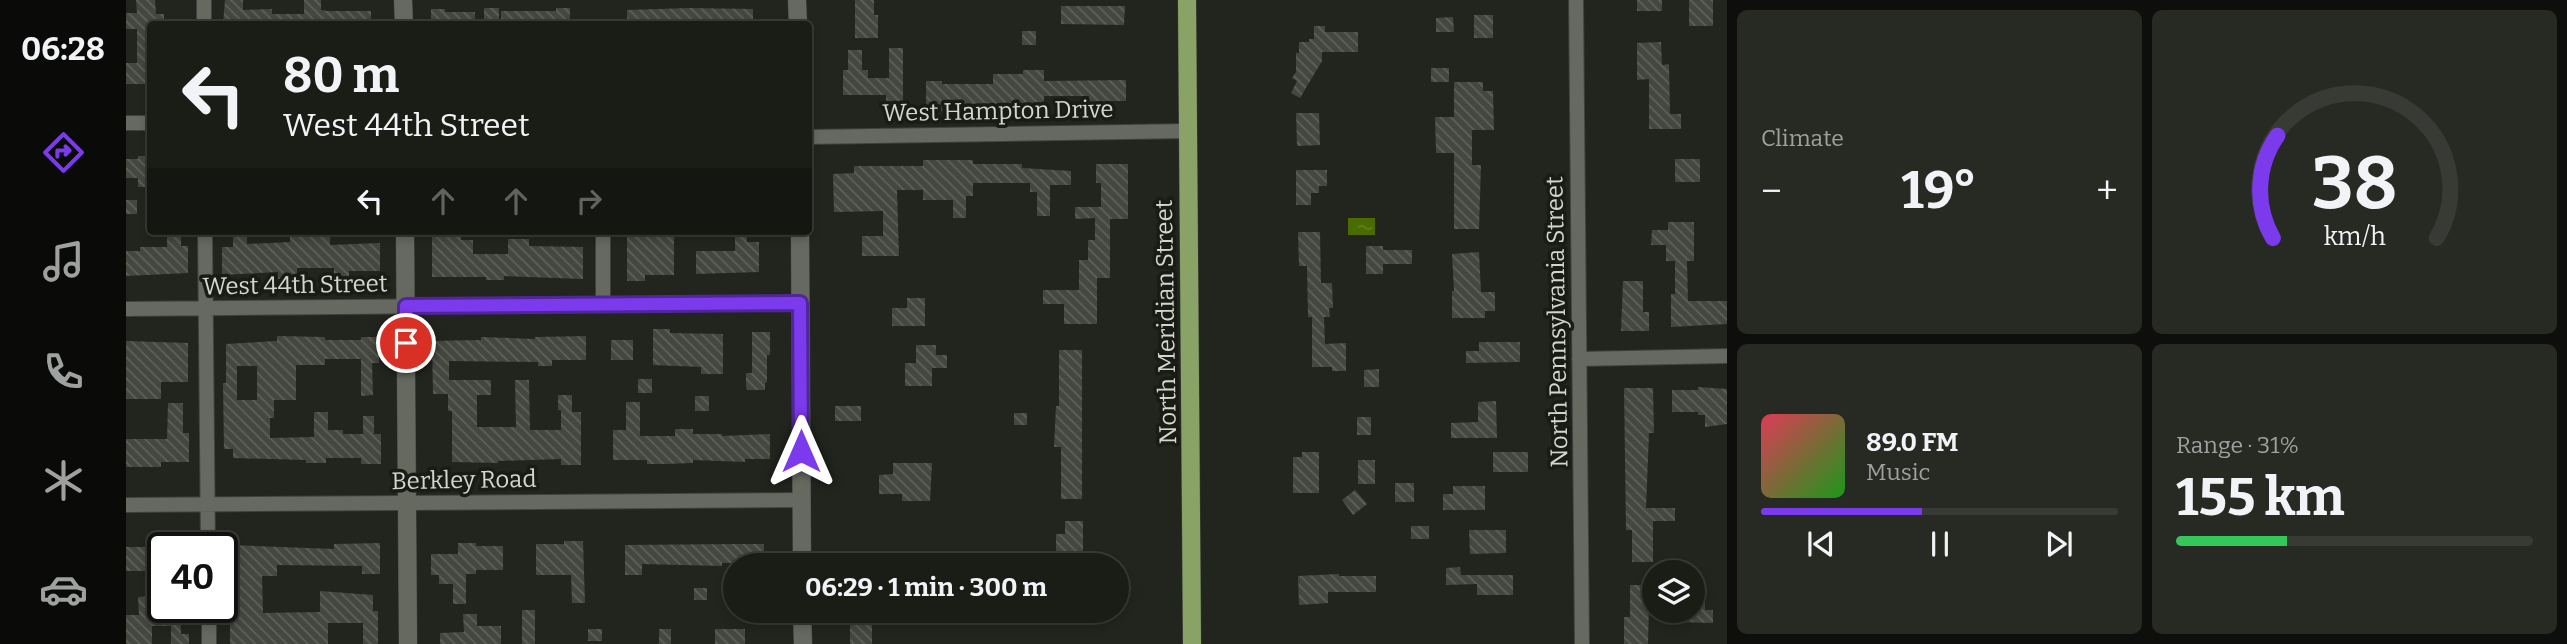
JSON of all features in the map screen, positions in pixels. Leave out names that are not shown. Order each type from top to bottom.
[{"type":"main road","points":[[404,0],[404,21]]},
{"type":"main road","points":[[797,0],[797,21]]},
{"type":"main road","name":"North Meridian Street","points":[[1187,0],[1192,644]]},
{"type":"main road","points":[[405,235],[408,644]]},
{"type":"main road","points":[[800,235],[802,553]]},
{"type":"main road","points":[[802,623],[803,644]]},
{"type":"street","points":[[204,0],[204,21]]},
{"type":"street","name":"North Pennsylvania Street","points":[[1576,0],[1582,644]]},
{"type":"street","points":[[126,123],[147,123]]},
{"type":"street","name":"West Hampton Drive","points":[[812,137],[1188,131]]},
{"type":"street","points":[[205,235],[208,532]]},
{"type":"street","points":[[603,235],[604,305]]},
{"type":"street","name":"West 44th Street","points":[[126,309],[800,303]]},
{"type":"street","points":[[1579,359],[1727,356]]},
{"type":"street","name":"Berkley Road","points":[[126,505],[802,500]]},
{"type":"street","points":[[209,623],[209,644]]},
{"type":"water","points":[[1348,218],[1375,218],[1375,235],[1348,235]]},
{"type":"building","points":[[136,0],[155,0],[156,14],[164,14],[164,21],[147,21],[147,84],[126,84],[126,63],[137,63],[137,29],[126,29],[126,13],[137,13]]},
{"type":"building","points":[[225,0],[243,0],[243,10],[272,9],[272,14],[304,14],[304,0],[321,0],[321,10],[327,11],[371,11],[371,21],[223,21]]},
{"type":"building","points":[[855,0],[874,0],[874,15],[878,15],[878,38],[855,38]]},
{"type":"building","points":[[1637,0],[1662,0],[1662,11],[1637,11]]},
{"type":"building","points":[[1689,0],[1713,0],[1713,26],[1689,26]]},
{"type":"building","points":[[1061,6],[1125,6],[1124,25],[1061,24]]},
{"type":"building","points":[[484,8],[499,8],[499,20],[484,20]]},
{"type":"building","points":[[556,8],[570,8],[570,21],[501,21],[501,11],[556,11]]},
{"type":"building","points":[[431,9],[475,12],[475,21],[431,21]]},
{"type":"building","points":[[753,9],[753,21],[627,21],[627,10]]},
{"type":"building","points":[[1474,15],[1493,15],[1493,38],[1474,38]]},
{"type":"building","points":[[1453,17],[1454,32],[1436,32],[1436,18]]},
{"type":"building","points":[[1314,26],[1325,26],[1325,32],[1358,32],[1358,52],[1322,52],[1322,61],[1300,98],[1291,93],[1297,81],[1292,78],[1296,72],[1296,53],[1299,53],[1299,42],[1314,39]]},
{"type":"building","points":[[1022,31],[1036,31],[1036,45],[1022,45]]},
{"type":"building","points":[[1661,42],[1662,65],[1669,64],[1670,114],[1681,114],[1681,129],[1649,129],[1649,79],[1637,80],[1637,43]]},
{"type":"building","points":[[889,48],[903,48],[903,110],[886,110],[886,95],[843,95],[843,70],[848,70],[848,50],[862,50],[862,70],[868,70],[868,78],[889,78]]},
{"type":"building","points":[[1431,68],[1449,68],[1449,82],[1431,82]]},
{"type":"building","points":[[1023,70],[1044,70],[1044,81],[1126,80],[1126,101],[1111,101],[1111,108],[1098,108],[1098,103],[1089,103],[1089,96],[1044,96],[1044,108],[993,110],[993,104],[942,104],[942,111],[926,111],[926,81],[942,81],[942,84],[993,84],[993,74],[1023,74]]},
{"type":"building","points":[[1454,82],[1483,82],[1483,91],[1493,91],[1494,130],[1472,130],[1472,165],[1481,165],[1479,229],[1454,229],[1454,153],[1436,153],[1435,117],[1454,117]]},
{"type":"building","points":[[1296,113],[1319,113],[1320,145],[1297,146]]},
{"type":"building","points":[[138,156],[147,156],[147,187],[138,187],[138,178],[126,178],[126,159],[138,159]]},
{"type":"building","points":[[1675,159],[1700,159],[1700,182],[1675,182]]},
{"type":"building","points":[[923,160],[973,160],[973,164],[1022,164],[1022,168],[1071,171],[1071,185],[1050,185],[1050,216],[1037,216],[1037,192],[1030,192],[1030,183],[973,183],[973,196],[966,196],[966,218],[953,218],[953,200],[923,200],[923,190],[897,190],[899,256],[862,256],[862,236],[883,236],[883,211],[834,212],[833,174],[854,173],[854,166],[923,166]]},
{"type":"building","points":[[1096,164],[1128,164],[1128,219],[1110,219],[1110,278],[1097,278],[1097,324],[1064,324],[1064,304],[1043,304],[1043,290],[1079,290],[1079,260],[1088,260],[1088,240],[1095,240],[1095,218],[1075,219],[1075,207],[1101,207],[1101,183],[1096,183]]},
{"type":"building","points":[[1296,170],[1327,170],[1327,186],[1319,186],[1319,193],[1311,193],[1311,205],[1296,205]]},
{"type":"building","points":[[126,200],[137,200],[137,214],[126,214]]},
{"type":"building","points":[[1668,222],[1694,222],[1694,261],[1687,261],[1688,301],[1727,301],[1727,324],[1671,327],[1675,261],[1666,261],[1666,245],[1651,245],[1652,230],[1668,230]]},
{"type":"building","points":[[1298,232],[1320,232],[1321,283],[1332,283],[1333,308],[1329,308],[1330,317],[1324,317],[1325,344],[1346,343],[1346,371],[1332,371],[1332,367],[1312,367],[1312,317],[1308,317],[1307,266],[1299,266]]},
{"type":"building","points":[[167,235],[181,235],[181,246],[188,246],[188,273],[126,276],[126,251],[140,251],[140,247],[167,247]]},
{"type":"building","points":[[233,235],[247,235],[247,244],[290,242],[290,235],[330,235],[330,245],[380,243],[380,271],[349,271],[349,279],[334,279],[334,268],[297,268],[297,279],[278,279],[278,272],[222,275],[222,247],[233,247]]},
{"type":"building","points":[[432,235],[461,235],[461,240],[473,240],[473,254],[508,254],[508,239],[529,239],[529,246],[583,247],[583,279],[504,276],[504,280],[486,280],[486,277],[432,277]]},
{"type":"building","points":[[627,235],[674,236],[674,275],[645,275],[645,281],[627,281]]},
{"type":"building","points":[[735,235],[747,235],[747,242],[759,242],[759,272],[696,274],[696,251],[735,251]]},
{"type":"building","points":[[1366,246],[1383,246],[1383,250],[1412,250],[1412,264],[1383,264],[1383,274],[1366,274]]},
{"type":"building","points":[[1479,252],[1481,292],[1495,292],[1495,311],[1485,311],[1485,318],[1452,318],[1452,254]]},
{"type":"building","points":[[1623,281],[1643,281],[1643,312],[1649,312],[1649,331],[1621,331]]},
{"type":"building","points":[[907,298],[925,298],[925,326],[892,326],[892,308],[907,308]]},
{"type":"building","points":[[653,329],[670,329],[670,333],[723,334],[723,374],[701,374],[701,367],[653,365]]},
{"type":"building","points":[[752,332],[770,332],[765,390],[747,390],[746,386],[746,373],[752,373]]},
{"type":"building","points":[[277,336],[325,337],[325,340],[379,337],[379,363],[372,363],[373,395],[361,396],[361,359],[325,359],[325,365],[296,365],[296,400],[274,400],[270,438],[314,437],[314,412],[328,412],[328,430],[343,430],[343,434],[363,434],[363,416],[374,416],[374,434],[381,434],[381,464],[361,464],[361,458],[326,458],[326,463],[306,463],[306,460],[233,458],[233,449],[224,449],[223,383],[226,383],[226,344],[277,341]],"holes":[[[237,366],[257,366],[257,400],[237,400]]]},
{"type":"building","points":[[586,336],[586,360],[552,360],[552,366],[538,366],[538,362],[449,361],[449,380],[491,380],[491,395],[477,395],[477,427],[516,427],[515,380],[529,380],[530,430],[561,430],[558,395],[572,395],[572,412],[581,412],[581,465],[561,465],[561,459],[498,463],[452,462],[452,411],[448,411],[448,394],[433,394],[432,341],[481,340],[481,337],[535,339]]},
{"type":"building","points":[[611,340],[633,340],[633,360],[611,360]]},
{"type":"building","points":[[126,341],[188,343],[188,382],[161,382],[161,399],[126,399]]},
{"type":"building","points":[[1479,342],[1520,342],[1520,362],[1466,363],[1466,351],[1479,351]]},
{"type":"building","points":[[916,345],[936,345],[936,355],[947,355],[947,368],[932,368],[932,386],[905,386],[905,363],[916,363]]},
{"type":"building","points":[[1059,350],[1082,350],[1082,499],[1061,499],[1061,447],[1054,447],[1056,406],[1059,406]]},
{"type":"building","points":[[1379,369],[1379,387],[1364,387],[1364,370]]},
{"type":"building","points":[[638,379],[652,379],[652,393],[638,393]]},
{"type":"building","points":[[1698,387],[1727,389],[1727,424],[1705,427],[1705,415],[1698,415],[1698,412],[1672,412],[1672,390],[1698,390]]},
{"type":"building","points":[[1624,388],[1653,388],[1654,433],[1649,433],[1646,508],[1675,508],[1675,521],[1653,521],[1653,560],[1632,562],[1632,530],[1626,530]]},
{"type":"building","points":[[695,396],[709,396],[709,411],[695,411]]},
{"type":"building","points":[[1496,401],[1497,438],[1451,438],[1451,423],[1478,422],[1478,402]]},
{"type":"building","points":[[626,402],[640,402],[640,436],[675,436],[675,429],[693,429],[693,434],[722,436],[770,434],[770,459],[745,459],[745,462],[693,460],[693,463],[664,464],[647,464],[647,460],[613,460],[613,430],[626,430]]},
{"type":"building","points":[[168,403],[183,403],[183,433],[189,433],[189,462],[161,462],[161,467],[126,467],[126,439],[167,439]]},
{"type":"building","points":[[835,406],[861,406],[861,421],[835,421]]},
{"type":"building","points":[[1014,413],[1027,413],[1027,425],[1014,425]]},
{"type":"building","points":[[1357,417],[1371,417],[1371,435],[1357,435]]},
{"type":"building","points":[[1302,452],[1319,452],[1319,493],[1293,493],[1293,457],[1302,457]]},
{"type":"building","points":[[1493,452],[1528,452],[1528,472],[1493,472]]},
{"type":"building","points":[[1358,460],[1375,460],[1375,484],[1358,484]]},
{"type":"building","points":[[893,463],[932,463],[930,501],[902,501],[902,494],[879,494],[879,475],[893,474]]},
{"type":"building","points":[[1395,483],[1414,483],[1414,502],[1395,502]]},
{"type":"building","points":[[1453,486],[1485,486],[1485,510],[1443,510],[1443,494],[1453,494]]},
{"type":"building","points":[[1355,490],[1367,504],[1353,515],[1342,500]]},
{"type":"building","points":[[1065,521],[1083,521],[1083,553],[1056,553],[1056,534],[1065,534]]},
{"type":"building","points":[[1411,526],[1429,526],[1429,539],[1411,539]]},
{"type":"building","points":[[1469,530],[1506,530],[1506,553],[1470,554]]},
{"type":"building","points":[[564,541],[583,541],[585,603],[572,603],[571,575],[536,575],[536,544],[564,544]]},
{"type":"building","points":[[380,543],[380,574],[362,574],[362,566],[277,565],[277,576],[262,576],[263,613],[320,612],[320,591],[373,595],[373,611],[378,611],[378,644],[363,644],[363,623],[328,623],[328,644],[230,644],[230,623],[238,623],[238,545],[334,549],[334,544]]},
{"type":"building","points":[[458,543],[503,546],[503,570],[476,570],[476,574],[466,574],[466,604],[453,604],[453,584],[439,584],[439,575],[431,575],[431,554],[458,554]]},
{"type":"building","points":[[764,544],[764,553],[723,553],[722,566],[642,564],[642,575],[625,575],[625,545]]},
{"type":"building","points":[[126,547],[147,547],[147,574],[145,571],[126,571]]},
{"type":"building","points":[[1460,567],[1461,575],[1513,575],[1513,595],[1477,595],[1477,584],[1446,585],[1446,568]]},
{"type":"building","points":[[1298,576],[1376,576],[1376,592],[1328,592],[1328,603],[1299,605]]},
{"type":"building","points":[[1630,585],[1642,585],[1642,623],[1649,623],[1648,644],[1624,644],[1624,617],[1630,617]]},
{"type":"building","points":[[694,588],[707,588],[707,600],[694,600]]},
{"type":"building","points":[[147,596],[147,623],[181,623],[181,634],[189,634],[189,644],[171,644],[171,626],[152,626],[152,644],[126,644],[126,615],[139,615],[138,597]]},
{"type":"building","points":[[522,610],[535,610],[535,644],[522,644]]},
{"type":"building","points":[[1705,610],[1713,610],[1713,623],[1705,623]]},
{"type":"building","points":[[463,614],[477,614],[477,626],[501,626],[501,644],[440,644],[440,633],[464,632]]},
{"type":"building","points":[[850,623],[872,623],[872,644],[850,644]]},
{"type":"building","points":[[588,629],[602,629],[602,641],[588,641]]},
{"type":"building","points":[[659,629],[671,629],[671,644],[659,644]]},
{"type":"building","points":[[715,629],[745,629],[745,644],[715,644]]},
{"type":"route","points":[[406,343],[406,306],[800,303],[801,451]]}]
